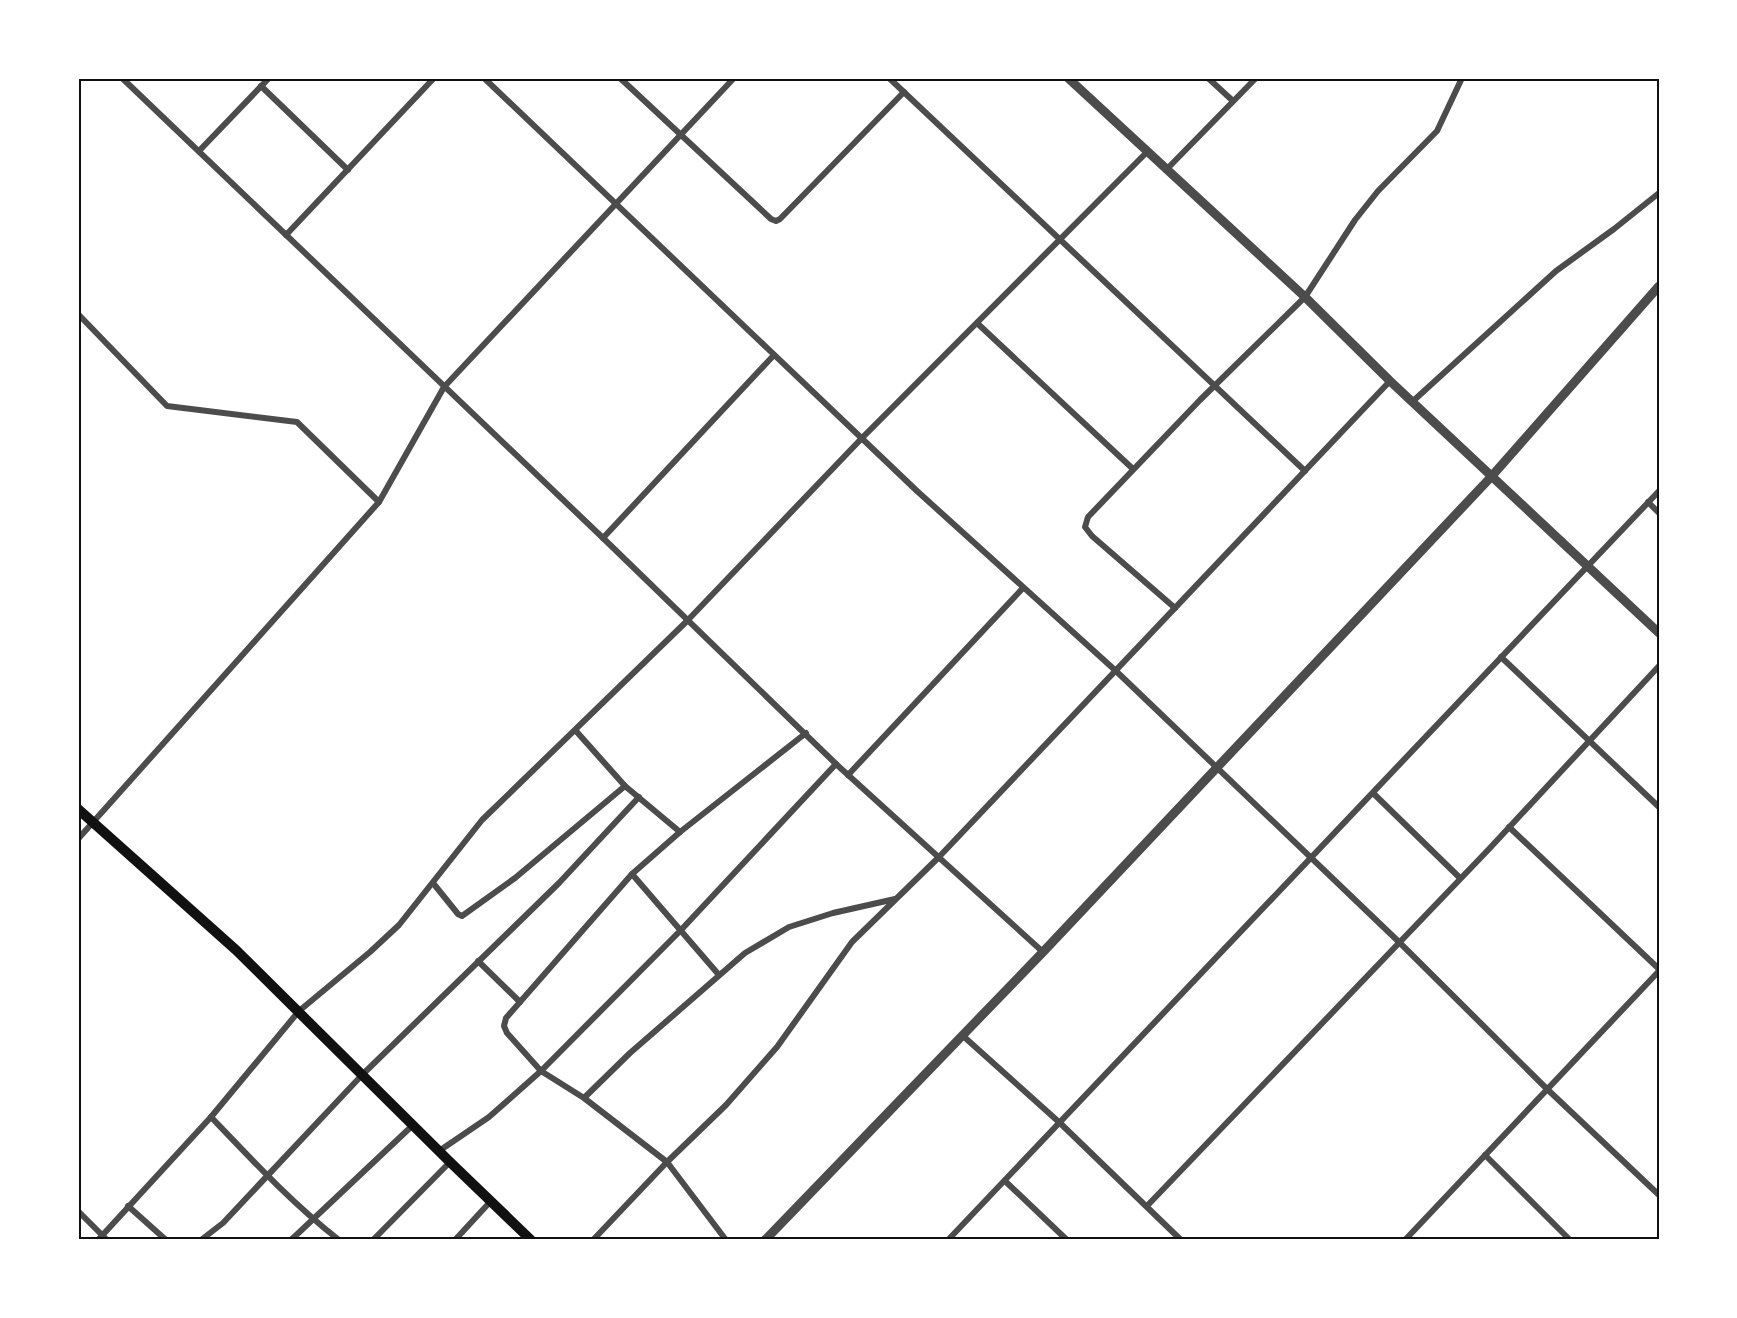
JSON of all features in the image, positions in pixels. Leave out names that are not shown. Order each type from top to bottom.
[{"type":"main road","points":[[78,809],[236,950],[531,1240]]},
{"type":"street","points":[[122,78],[806,733],[848,776],[1043,952]]},
{"type":"street","points":[[199,151],[269,78]]},
{"type":"street","points":[[286,236],[434,78]]},
{"type":"street","points":[[484,78],[862,438],[1116,671],[1659,1195]]},
{"type":"street","points":[[620,78],[771,219],[776,221],[903,92]]},
{"type":"street","points":[[78,839],[379,502],[444,387],[734,78]]},
{"type":"street","points":[[889,78],[1305,471]]},
{"type":"street","points":[[1068,78],[1305,297],[1491,477],[1659,633]]},
{"type":"street","points":[[1208,78],[1233,102]]},
{"type":"street","points":[[1166,170],[1256,78]]},
{"type":"street","points":[[1175,608],[1092,536],[1085,527],[1088,517],[1215,385],[1305,297],[1355,220],[1378,191],[1437,131],[1462,78]]},
{"type":"street","points":[[261,86],[348,170]]},
{"type":"street","points":[[78,1211],[103,1238],[128,1206],[211,1117],[299,1011],[399,925],[482,820],[687,621],[862,438],[1147,152]]},
{"type":"street","points":[[1412,402],[1556,271],[1659,193]]},
{"type":"street","points":[[765,1240],[1043,952],[1491,477],[1659,286]]},
{"type":"street","points":[[78,314],[167,406],[297,422],[379,502]]},
{"type":"street","points":[[977,323],[1133,470]]},
{"type":"street","points":[[603,538],[774,355]]},
{"type":"street","points":[[593,1240],[667,1162],[726,1105],[777,1047],[847,948],[938,858],[1390,381]]},
{"type":"street","points":[[948,1240],[1659,491]]},
{"type":"street","points":[[1648,502],[1659,513]]},
{"type":"street","points":[[848,776],[1023,588]]},
{"type":"street","points":[[1501,657],[1659,807]]},
{"type":"street","points":[[1147,1206],[1509,827],[1659,666]]},
{"type":"street","points":[[576,731],[625,786],[680,832]]},
{"type":"street","points":[[726,1240],[667,1162],[584,1098],[541,1071],[507,1033],[504,1026],[506,1018],[632,874],[680,832],[806,733]]},
{"type":"street","points":[[439,1151],[489,1117],[541,1071],[681,930],[836,764]]},
{"type":"street","points":[[433,883],[462,916],[515,878],[625,786]]},
{"type":"street","points":[[1372,793],[1460,878]]},
{"type":"street","points":[[201,1240],[224,1222],[362,1075],[559,883],[639,797]]},
{"type":"street","points":[[1405,1240],[1659,970],[1509,827]]},
{"type":"street","points":[[632,874],[719,975]]},
{"type":"street","points":[[584,1098],[630,1053],[744,953],[789,927],[833,913],[896,899]]},
{"type":"street","points":[[477,961],[520,1002]]},
{"type":"street","points":[[962,1035],[1060,1123],[1181,1240]]},
{"type":"street","points":[[211,1117],[312,1220],[339,1240]]},
{"type":"street","points":[[291,1240],[414,1125]]},
{"type":"street","points":[[1485,1155],[1570,1240]]},
{"type":"street","points":[[373,1240],[450,1162]]},
{"type":"street","points":[[1005,1181],[1067,1240]]},
{"type":"street","points":[[455,1240],[490,1202]]},
{"type":"street","points":[[128,1206],[166,1240]]}]
